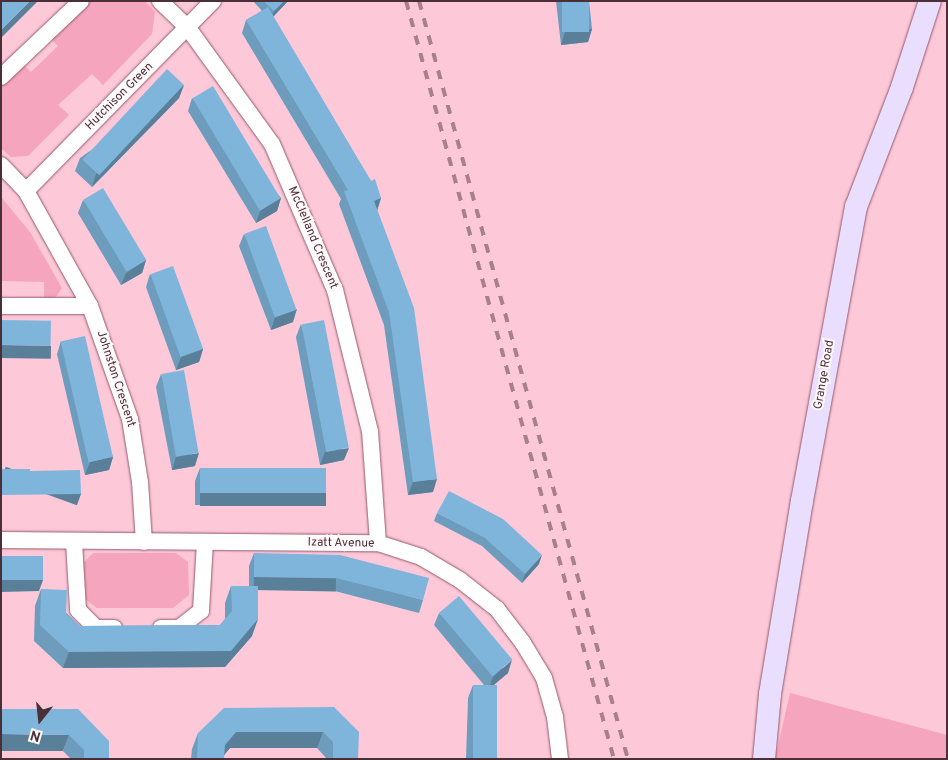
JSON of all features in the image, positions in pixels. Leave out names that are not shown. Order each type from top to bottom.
[{"type":"street","points":[[1,77],[81,1]]},
{"type":"street","name":"McClelland Crescent","points":[[160,1],[188,28],[272,144],[335,290],[370,431],[378,544]]},
{"type":"street","name":"Hutchison Green","points":[[26,191],[213,1]]},
{"type":"street","name":"Grange Road","points":[[764,759],[770,694],[802,501],[856,207],[902,87],[930,1]]},
{"type":"street","name":"Johnston Crescent","points":[[1,165],[26,191],[90,306],[130,419],[140,482],[144,542]]},
{"type":"street","points":[[1,306],[90,306]]},
{"type":"street","name":"Izatt Avenue","points":[[1,540],[378,544],[421,558],[460,580],[497,609],[523,643],[544,678],[555,716],[560,759]]},
{"type":"street","points":[[74,542],[78,610],[96,628],[179,628],[201,611],[205,542]]},
{"type":"shaded area","points":[[88,1],[145,1],[155,12],[152,34],[103,85],[92,74],[58,105],[69,115],[28,156],[11,157],[1,148],[1,84],[23,64],[31,72],[58,46],[50,38]]},
{"type":"shaded area","points":[[1,197],[30,232],[62,288],[56,297],[44,299],[44,282],[1,281]]},
{"type":"shaded area","points":[[93,553],[176,553],[188,562],[189,595],[173,608],[97,608],[85,599],[83,563]]},
{"type":"shaded area","points":[[790,693],[947,735],[947,759],[775,759]]},
{"type":"building","points":[[1,1],[30,1],[1,30]]},
{"type":"building","points":[[263,1],[284,1],[274,11]]},
{"type":"building","points":[[562,1],[589,1],[589,32],[562,32]]},
{"type":"building","points":[[268,7],[371,181],[375,179],[381,198],[374,201],[414,308],[437,479],[413,482],[389,312],[344,191],[348,190],[246,20]]},
{"type":"building","points":[[167,69],[184,85],[99,175],[82,160]]},
{"type":"building","points":[[213,86],[280,198],[260,211],[192,98]]},
{"type":"building","points":[[103,188],[146,260],[127,272],[83,200]]},
{"type":"building","points":[[266,226],[296,310],[275,317],[244,234]]},
{"type":"building","points":[[173,266],[203,349],[181,357],[150,274]]},
{"type":"building","points":[[1,320],[51,321],[51,346],[1,345]]},
{"type":"building","points":[[324,320],[349,448],[326,452],[301,324]]},
{"type":"building","points":[[85,336],[113,457],[89,462],[61,342]]},
{"type":"building","points":[[184,370],[199,453],[176,457],[161,374]]},
{"type":"building","points":[[200,468],[326,468],[326,493],[200,493]]},
{"type":"building","points":[[1,469],[30,469],[30,471],[80,470],[81,494],[1,495]]},
{"type":"building","points":[[449,491],[503,519],[542,555],[525,574],[485,538],[437,513]]},
{"type":"building","points":[[254,553],[340,555],[429,578],[423,600],[336,578],[254,577]]},
{"type":"building","points":[[1,556],[43,556],[43,580],[1,580]]},
{"type":"building","points":[[231,586],[258,586],[258,619],[231,651],[69,652],[40,625],[41,589],[67,590],[66,614],[80,626],[220,625],[232,611]]},
{"type":"building","points":[[459,596],[512,660],[492,676],[439,613]]},
{"type":"building","points":[[473,685],[497,685],[497,759],[473,759]]},
{"type":"building","points":[[334,707],[359,732],[358,759],[333,759],[333,742],[323,732],[236,732],[225,745],[224,759],[197,759],[198,733],[224,708]]},
{"type":"building","points":[[1,709],[78,709],[109,741],[109,759],[84,759],[84,750],[69,735],[1,734]]},
{"type":"railway","points":[[406,1],[614,759]]},
{"type":"railway","points":[[419,1],[628,759]]}]
